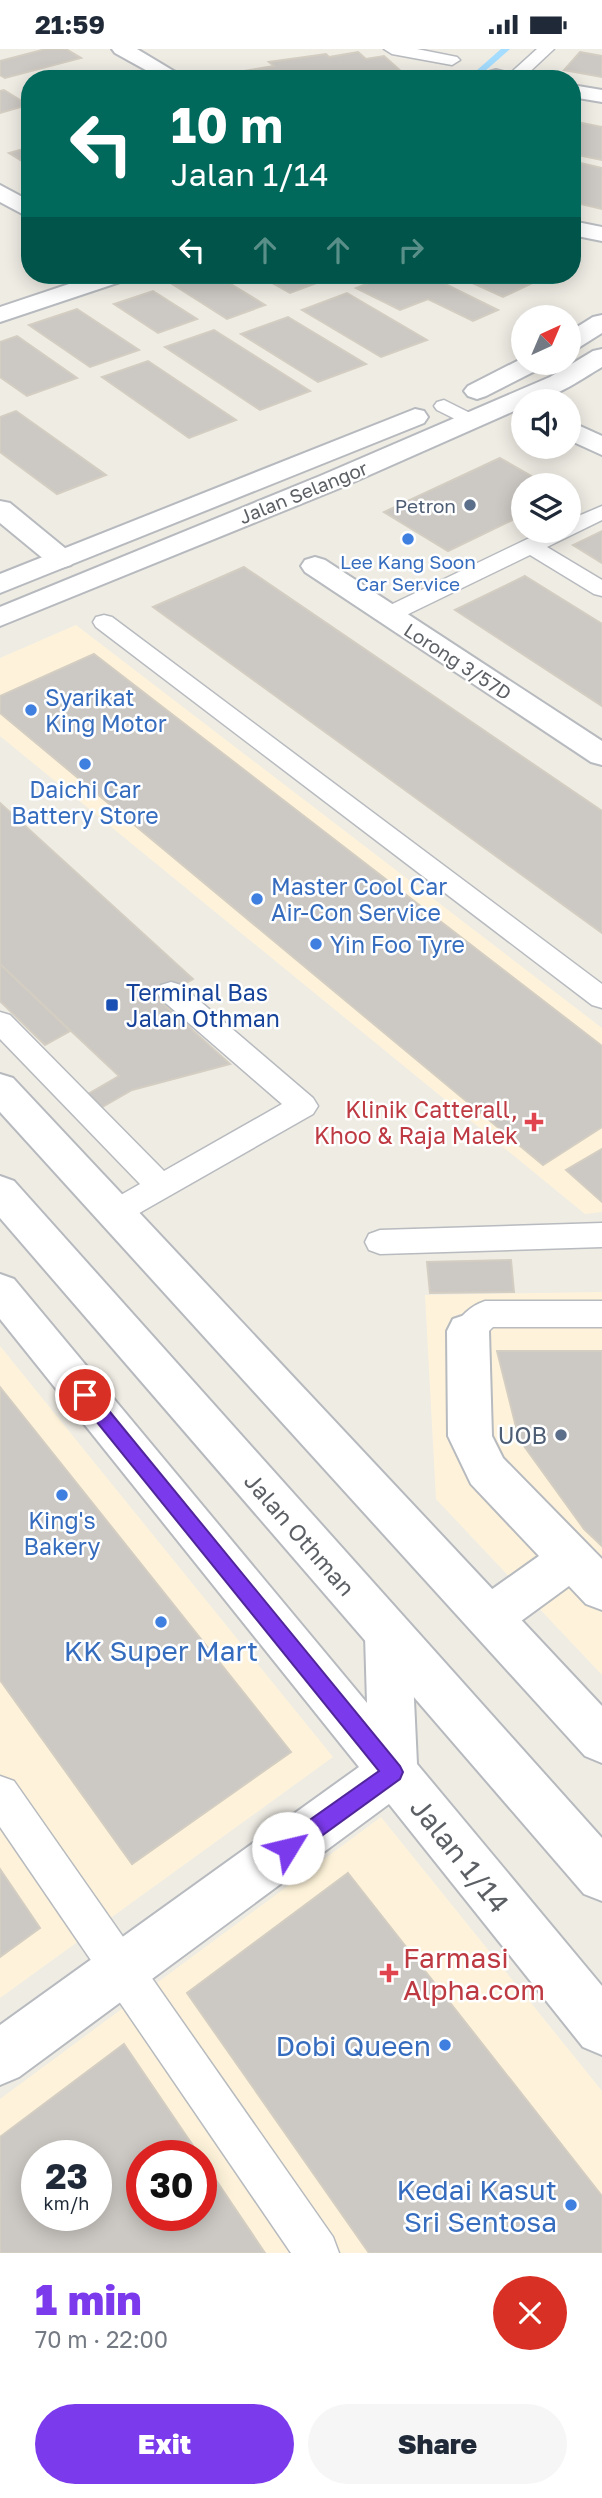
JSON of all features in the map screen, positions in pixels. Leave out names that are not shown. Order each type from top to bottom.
[{"type":"main road","points":[[122,49],[160,70]]},
{"type":"main road","points":[[581,92],[602,96]]},
{"type":"main road","points":[[0,192],[21,205]]},
{"type":"main road","points":[[581,230],[602,234]]},
{"type":"main road","points":[[0,315],[91,284]]},
{"type":"main road","points":[[581,335],[602,322]]},
{"type":"main road","name":"Jalan Selangor","points":[[0,617],[330,482],[471,421],[559,382],[602,356]]},
{"type":"main road","name":"Jalan Selangor","points":[[0,584],[444,406],[511,373]]},
{"type":"main road","points":[[581,436],[602,447]]},
{"type":"main road","points":[[0,509],[61,559]]},
{"type":"main road","name":"Lorong 3/57D","points":[[315,566],[602,755]]},
{"type":"main road","points":[[0,1088],[602,1741]]},
{"type":"main road","name":"Jalan Othman","points":[[0,1191],[602,1876]]},
{"type":"main road","name":"Jalan 1/14","points":[[0,1290],[602,2028]]},
{"type":"main road","points":[[468,1331],[470,1436],[487,1471],[587,1574],[490,1617]]},
{"type":"main road","points":[[0,2058],[393,1772],[388,1635]]},
{"type":"lane","points":[[392,49],[447,65],[465,49]]},
{"type":"lane","points":[[517,70],[546,49]]},
{"type":"lane","points":[[444,406],[471,421]]},
{"type":"lane","points":[[581,522],[602,512]]},
{"type":"lane","points":[[388,615],[536,543]]},
{"type":"lane","points":[[530,546],[602,589]]},
{"type":"lane","points":[[104,622],[602,998]]},
{"type":"lane","points":[[116,1212],[303,1107],[171,992]]},
{"type":"lane","points":[[0,1022],[161,1186]]},
{"type":"lane","points":[[380,1242],[588,1237]]},
{"type":"lane","points":[[468,1331],[485,1314],[602,1314]]},
{"type":"lane","points":[[0,1794],[317,2253]]},
{"type":"shaded area","points":[[76,625],[602,1028],[602,1212],[585,1214],[0,736],[0,658]]},
{"type":"shaded area","points":[[602,1292],[602,1675],[436,1499],[425,1295]]},
{"type":"shaded area","points":[[0,1346],[333,1757],[0,1998]]},
{"type":"shaded area","points":[[381,1817],[602,2091],[602,2253],[0,2253],[0,2099]]},
{"type":"building","points":[[46,49],[66,49],[81,58],[35,70],[21,70],[21,74],[5,78],[0,75],[0,61]]},
{"type":"building","points":[[358,52],[366,59],[384,56],[400,70],[250,70],[274,66],[269,62],[326,54],[329,57]]},
{"type":"building","points":[[580,52],[602,56],[602,77],[581,73],[581,70],[564,70]]},
{"type":"building","points":[[4,90],[21,101],[21,107],[0,113],[0,91]]},
{"type":"building","points":[[581,123],[602,127],[602,160],[581,156]]},
{"type":"building","points":[[21,150],[21,160],[9,153]]},
{"type":"building","points":[[581,163],[602,168],[602,209],[581,204]]},
{"type":"building","points":[[172,284],[231,284],[265,305],[227,319]]},
{"type":"building","points":[[274,284],[314,284],[290,293]]},
{"type":"building","points":[[366,284],[445,284],[498,310],[473,321],[428,299],[400,310],[356,288]]},
{"type":"building","points":[[475,284],[530,284],[503,297]]},
{"type":"building","points":[[153,291],[197,319],[158,333],[114,304]]},
{"type":"building","points":[[347,293],[427,340],[381,357],[302,310]]},
{"type":"building","points":[[77,309],[139,350],[90,367],[29,325]]},
{"type":"building","points":[[288,317],[366,364],[318,382],[241,334]]},
{"type":"building","points":[[214,330],[310,391],[260,410],[165,347]]},
{"type":"building","points":[[17,336],[77,378],[27,396],[0,377],[0,342]]},
{"type":"building","points":[[148,361],[236,420],[189,438],[102,377]]},
{"type":"building","points":[[16,411],[106,475],[57,494],[0,452],[0,417]]},
{"type":"building","points":[[500,458],[526,473],[511,473],[511,521],[448,551],[384,512]]},
{"type":"building","points":[[602,531],[602,563],[573,545]]},
{"type":"building","points":[[244,567],[602,811],[602,933],[153,607]]},
{"type":"building","points":[[525,576],[602,624],[602,706],[455,610]]},
{"type":"building","points":[[94,654],[602,1046],[602,1127],[543,1165],[0,713],[0,696]]},
{"type":"building","points":[[0,803],[193,979],[158,999],[230,1064],[132,1090],[97,1110],[83,1097],[119,1076],[0,964]]},
{"type":"building","points":[[0,964],[70,1031],[45,1045],[0,1001]]},
{"type":"building","points":[[602,1149],[602,1202],[566,1170]]},
{"type":"building","points":[[511,1260],[514,1292],[430,1293],[427,1262]]},
{"type":"building","points":[[497,1351],[602,1351],[602,1546],[584,1529],[519,1439]]},
{"type":"building","points":[[0,1387],[291,1752],[132,1864],[0,1680]]},
{"type":"building","points":[[0,1869],[40,1928],[0,1957]]},
{"type":"building","points":[[348,1873],[602,2196],[602,2253],[369,2253],[187,1993]]},
{"type":"building","points":[[124,2044],[189,2140],[126,2140],[126,2231],[217,2231],[217,2182],[265,2253],[0,2253],[0,2137]]},
{"type":"waterway","points":[[482,70],[506,49]]},
{"type":"place","name":"Petron","points":[[470,505]]},
{"type":"place","name":"Lee Kang Soon Car Service","points":[[408,539]]},
{"type":"place","name":"Syarikat King Motor","points":[[31,710]]},
{"type":"place","name":"Daichi Car Battery Store","points":[[85,764]]},
{"type":"place","name":"Master Cool Car Air-Con Service","points":[[257,899]]},
{"type":"place","name":"Yin Foo Tyre","points":[[316,944]]},
{"type":"place","name":"Terminal Bas Jalan Othman","points":[[112,1005]]},
{"type":"place","name":"Klinik Catterall, Khoo & Raja Malek","points":[[534,1122]]},
{"type":"place","name":"UOB","points":[[561,1435]]},
{"type":"place","name":"King's Bakery","points":[[62,1495]]},
{"type":"place","name":"KK Super Mart","points":[[161,1622]]},
{"type":"place","name":"Farmasi Alpha.com","points":[[389,1973]]},
{"type":"place","name":"Dobi Queen","points":[[445,2045]]},
{"type":"place","name":"Kedai Kasut Sri Sentosa","points":[[571,2205]]},
{"type":"route","points":[[85,1395],[393,1772],[288,1848]]}]
